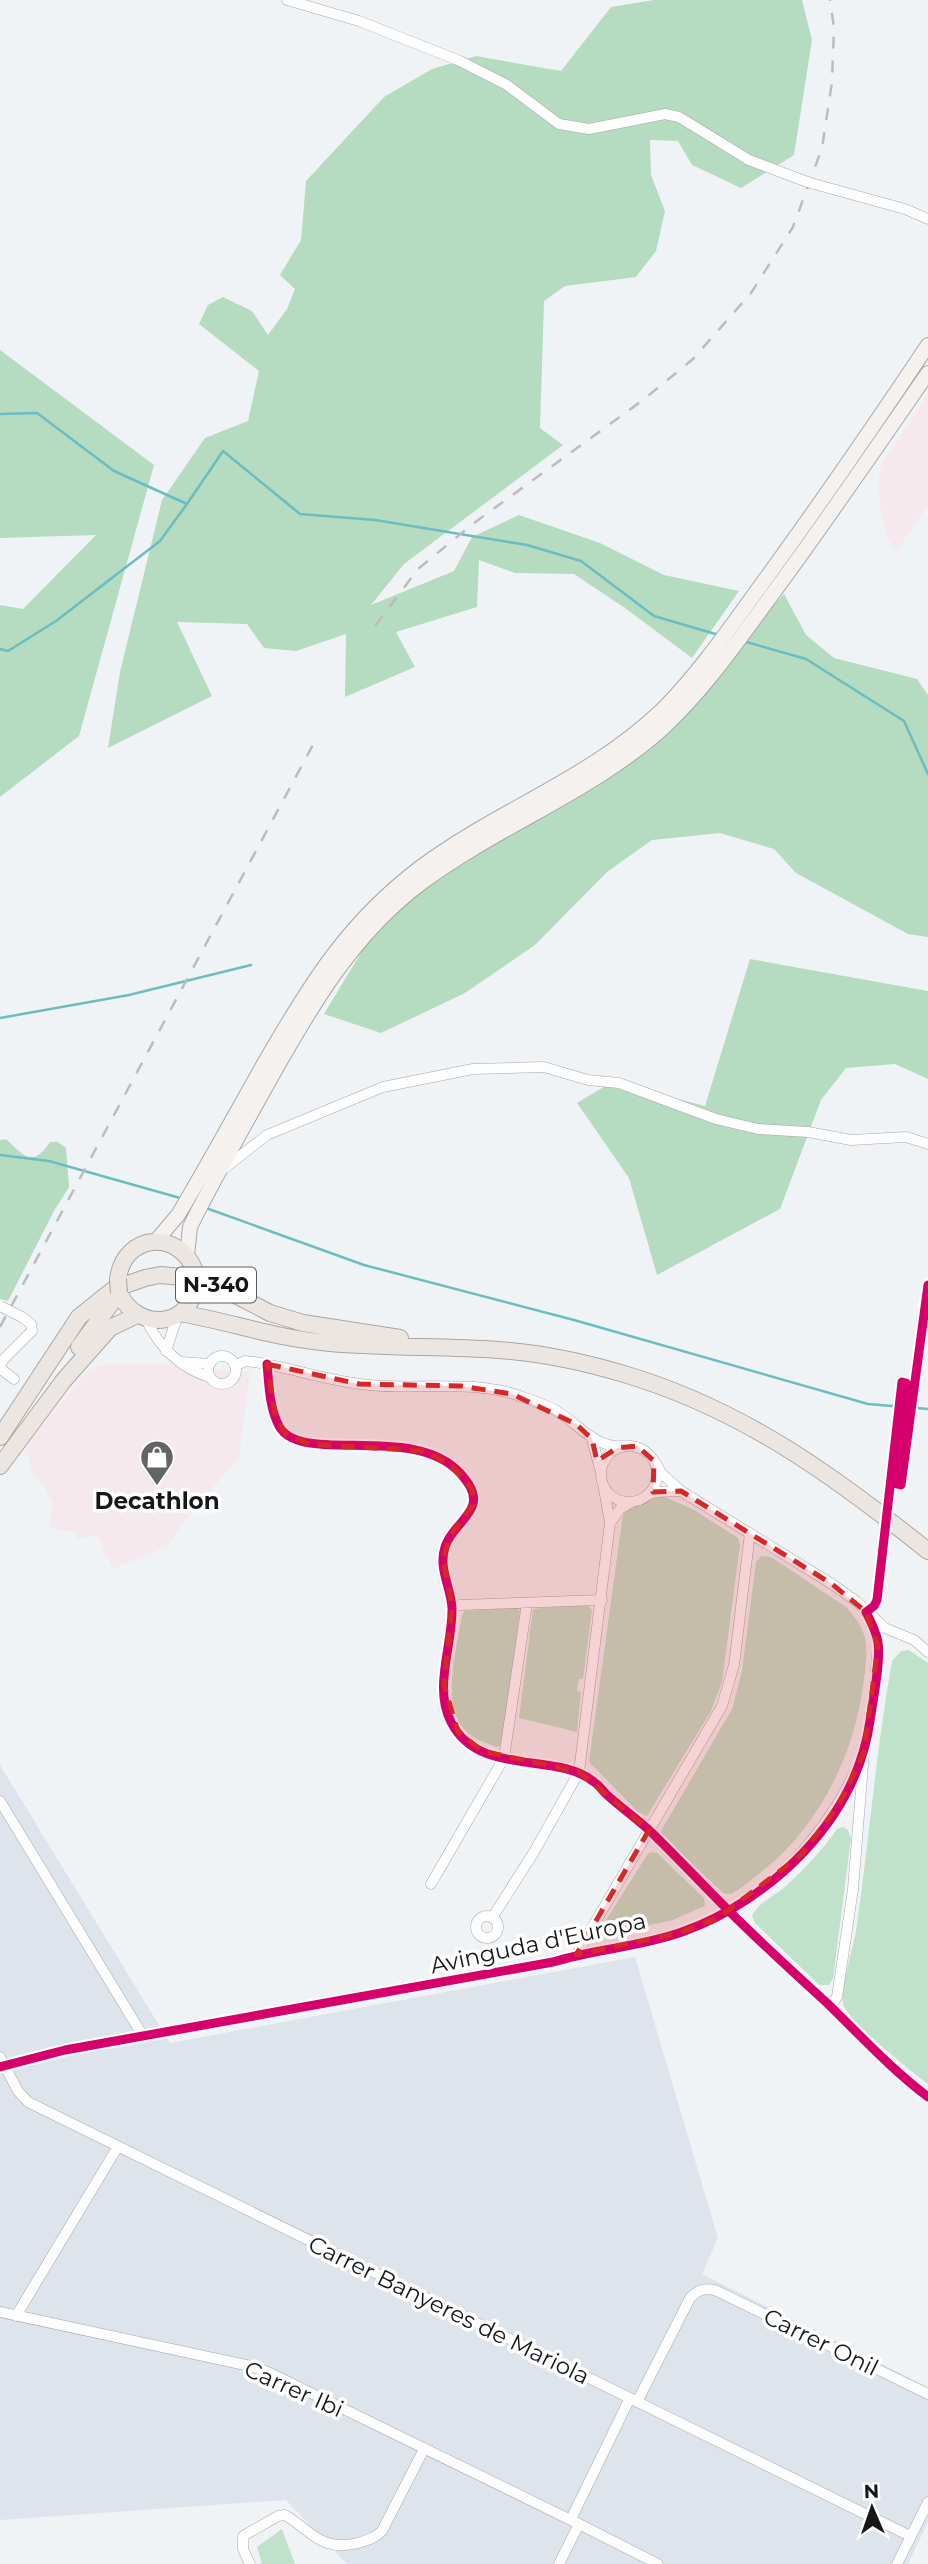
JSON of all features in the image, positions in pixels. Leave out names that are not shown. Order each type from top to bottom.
[{"type":"main road","points":[[155,1242],[178,1215],[305,994],[345,938],[374,906],[420,867],[590,767],[626,741],[677,694],[712,652],[796,538],[928,345]]},
{"type":"main road","points":[[187,1255],[190,1227],[290,1044],[332,975],[370,929],[400,900],[437,872],[633,754],[665,726],[719,667],[807,547],[928,373]]},
{"type":"main road","name":"N-340","points":[[0,1445],[96,1327],[119,1286],[121,1265],[129,1253],[141,1245],[155,1242],[173,1245],[187,1255],[195,1283],[221,1320]]},
{"type":"main road","name":"N-340","points":[[0,1437],[79,1317],[114,1289],[160,1275],[184,1276],[208,1282],[270,1313],[303,1323],[390,1338],[499,1350],[622,1373],[718,1409],[790,1448],[846,1487],[928,1551]]},
{"type":"main road","name":"N-340","points":[[0,1466],[51,1396],[110,1328],[142,1317],[163,1320],[179,1313],[192,1300],[195,1283]]},
{"type":"main road","points":[[119,1286],[129,1309],[142,1317]]},
{"type":"main road","name":"N-340","points":[[179,1313],[221,1320],[257,1332],[307,1341],[405,1348],[499,1350]]},
{"type":"street","points":[[287,0],[359,21],[460,61],[507,85],[559,124],[589,129],[665,114],[679,117],[749,160],[814,184],[905,209],[928,219]]},
{"type":"street","points":[[218,1173],[267,1135],[383,1087],[473,1069],[544,1068],[588,1080],[619,1083],[716,1119],[758,1129],[808,1132],[851,1140],[906,1137],[928,1144]]},
{"type":"street","points":[[0,1306],[31,1324],[32,1331],[0,1366],[14,1379]]},
{"type":"street","points":[[166,1351],[179,1313]]},
{"type":"street","points":[[142,1317],[166,1351],[180,1363],[217,1382],[226,1383],[235,1375],[235,1366],[230,1359],[221,1356],[210,1363],[180,1363]]},
{"type":"street","points":[[235,1366],[245,1361],[267,1364],[320,1378],[372,1386],[461,1386],[512,1394],[555,1410],[592,1439],[611,1447],[637,1446],[646,1451],[660,1472],[681,1491],[832,1584],[856,1601],[885,1628],[914,1640],[928,1652]]},
{"type":"street","points":[[210,1363],[210,1377]]},
{"type":"street","points":[[267,1364],[269,1393],[275,1414],[285,1434],[296,1441],[327,1446],[368,1444],[411,1448],[439,1457],[461,1474],[472,1489],[473,1505],[458,1523],[445,1547],[443,1568],[452,1607],[444,1685],[444,1698],[451,1722],[482,1751],[504,1758],[579,1772],[596,1783],[649,1830],[729,1912],[908,2081],[928,2096]]},
{"type":"street","points":[[492,1918],[534,1852],[579,1772],[610,1522],[607,1495],[592,1439]]},
{"type":"street","points":[[600,1473],[604,1460],[610,1453],[624,1446]]},
{"type":"street","points":[[646,1496],[655,1485],[655,1462]]},
{"type":"street","points":[[603,1485],[614,1498],[625,1502],[635,1501]]},
{"type":"street","points":[[610,1522],[620,1509],[655,1492],[681,1491]]},
{"type":"street","points":[[576,1955],[717,1719],[734,1665],[750,1533]]},
{"type":"street","points":[[452,1607],[602,1600]]},
{"type":"street","points":[[431,1884],[504,1758],[527,1603]]},
{"type":"street","points":[[830,2007],[837,1997],[853,1889],[864,1753],[878,1645],[866,1612]]},
{"type":"street","name":"Avinguda d'Europa","points":[[1,2063],[553,1962],[679,1933],[729,1912],[781,1875],[801,1855],[839,1805],[864,1753]]},
{"type":"street","points":[[0,1801],[143,2036]]},
{"type":"street","name":"Carrer Banyeres de Mariola","points":[[1,2063],[28,2102],[910,2536]]},
{"type":"street","points":[[16,2316],[117,2148]]},
{"type":"street","name":"Carrer Onil","points":[[634,2400],[690,2298],[700,2289],[715,2290],[928,2394]]},
{"type":"street","name":"Carrer Ibi","points":[[0,2312],[259,2369],[575,2521],[658,2564]]},
{"type":"street","points":[[559,2564],[575,2521],[634,2400]]},
{"type":"street","points":[[250,2564],[243,2549],[243,2536],[278,2516],[285,2515],[318,2541],[327,2544],[346,2546],[375,2537],[382,2531],[424,2449]]},
{"type":"street","points":[[897,2564],[928,2502]]},
{"type":"highlighted area","points":[[267,1364],[359,1384],[461,1386],[512,1394],[576,1424],[592,1439],[597,1461],[617,1448],[637,1446],[654,1461],[653,1492],[681,1491],[832,1584],[866,1612],[878,1645],[864,1753],[839,1805],[801,1855],[718,1918],[679,1933],[576,1955],[649,1830],[579,1772],[482,1751],[458,1732],[444,1685],[452,1607],[443,1558],[450,1536],[473,1505],[472,1489],[451,1465],[424,1451],[309,1444],[285,1434],[275,1414]]},
{"type":"shaded area","points":[[928,394],[928,505],[896,552],[887,537],[882,519],[878,488],[880,469]]},
{"type":"shaded area","points":[[140,1363],[250,1372],[239,1458],[190,1514],[168,1546],[113,1569],[97,1535],[76,1539],[76,1531],[60,1531],[49,1525],[53,1504],[44,1486],[32,1473],[26,1446],[87,1371],[100,1365]]},
{"type":"shaded area","points":[[0,1765],[170,2043],[635,1957],[718,2238],[702,2274],[928,2387],[928,2522],[908,2564],[347,2564],[286,2500],[0,2520]]},
{"type":"green space","points":[[654,0],[802,0],[812,40],[794,155],[741,188],[692,165],[678,141],[650,140],[651,175],[665,211],[656,251],[636,277],[565,286],[544,301],[540,428],[563,445],[404,564],[371,605],[454,571],[472,537],[519,515],[600,543],[664,575],[739,591],[692,658],[574,574],[515,573],[479,560],[477,607],[396,632],[415,667],[345,697],[346,634],[296,651],[264,648],[247,624],[177,622],[212,696],[108,748],[120,672],[162,500],[205,438],[248,421],[259,371],[199,324],[208,305],[223,297],[252,311],[268,335],[287,309],[295,289],[280,275],[301,240],[306,181],[384,97],[432,69],[476,56],[561,71],[611,7]]},
{"type":"green space","points":[[0,350],[154,465],[79,736],[0,797],[0,605],[23,609],[96,535],[0,538]]},
{"type":"green space","points":[[784,594],[806,635],[834,658],[917,679],[928,695],[928,937],[908,934],[796,873],[774,849],[720,833],[652,840],[607,872],[535,945],[465,993],[381,1033],[324,1014],[385,913],[454,861],[637,750]]},
{"type":"green space","points":[[750,959],[928,991],[928,1079],[895,1064],[846,1068],[821,1100],[780,1209],[657,1275],[629,1178],[577,1103],[612,1082],[705,1106]]},
{"type":"green space","points":[[6,1139],[28,1157],[38,1155],[50,1142],[58,1142],[66,1148],[69,1187],[8,1301],[0,1299],[0,1140]]},
{"type":"green space","points":[[663,1496],[694,1510],[738,1538],[740,1545],[722,1682],[711,1711],[647,1816],[638,1812],[589,1762],[623,1516],[631,1508]]},
{"type":"green space","points":[[761,1556],[771,1557],[846,1607],[864,1634],[865,1669],[851,1739],[829,1790],[799,1835],[781,1855],[730,1894],[723,1893],[664,1837],[661,1831],[732,1709],[742,1671],[756,1562]]},
{"type":"green space","points":[[587,1604],[592,1610],[583,1679],[579,1679],[577,1691],[581,1692],[577,1732],[519,1718],[533,1609]]},
{"type":"green space","points":[[515,1608],[520,1611],[502,1745],[497,1747],[475,1738],[461,1726],[452,1697],[454,1662],[464,1611]]},
{"type":"green space","points":[[909,1650],[928,1663],[928,2084],[881,2046],[856,2022],[843,2004],[845,1979],[856,1931],[892,1661],[901,1651]]},
{"type":"green space","points":[[843,1827],[848,1830],[851,1838],[833,1979],[829,1985],[819,1985],[755,1923],[752,1916],[758,1907],[806,1867],[837,1829]]},
{"type":"green space","points":[[651,1852],[657,1853],[704,1898],[705,1906],[670,1921],[611,1932],[607,1928],[606,1920]]},
{"type":"green space","points":[[282,2529],[295,2564],[262,2564],[257,2547]]},
{"type":"waterway","points":[[0,414],[37,413],[114,471],[187,504],[223,451],[300,514],[375,520],[527,545],[581,561],[654,616],[719,635]]},
{"type":"waterway","points":[[0,649],[8,651],[56,621],[160,541],[187,504]]},
{"type":"waterway","points":[[743,641],[806,659],[904,721],[928,774]]},
{"type":"waterway","points":[[0,1018],[129,995],[251,965]]},
{"type":"waterway","points":[[0,1155],[49,1161],[180,1198]]},
{"type":"waterway","points":[[206,1208],[364,1265],[574,1320],[868,1404],[928,1409]]},
{"type":"railway","points":[[375,626],[418,569],[474,523],[643,400],[693,359],[751,293],[793,227],[822,148],[832,82],[834,28],[830,0]]},
{"type":"railway","points":[[0,1327],[314,743]]},
{"type":"cycle path","points":[[0,2067],[65,2050],[553,1962],[650,1941],[682,1932],[716,1917],[748,1899],[778,1877],[805,1851],[828,1822],[848,1791],[862,1757],[870,1721],[879,1650],[866,1612],[877,1600],[902,1382],[906,1383],[893,1483],[901,1485],[928,1285]]},
{"type":"cycle path","points":[[267,1364],[273,1411],[279,1426],[291,1437],[310,1443],[388,1446],[415,1450],[440,1458],[460,1473],[470,1487],[473,1504],[468,1515],[447,1541],[443,1555],[452,1608],[444,1695],[451,1722],[464,1739],[480,1751],[499,1757],[560,1767],[596,1783],[650,1831],[739,1921],[888,2063],[928,2097]]},
{"type":"place","name":"Decathlon","points":[[157,1487]]}]
